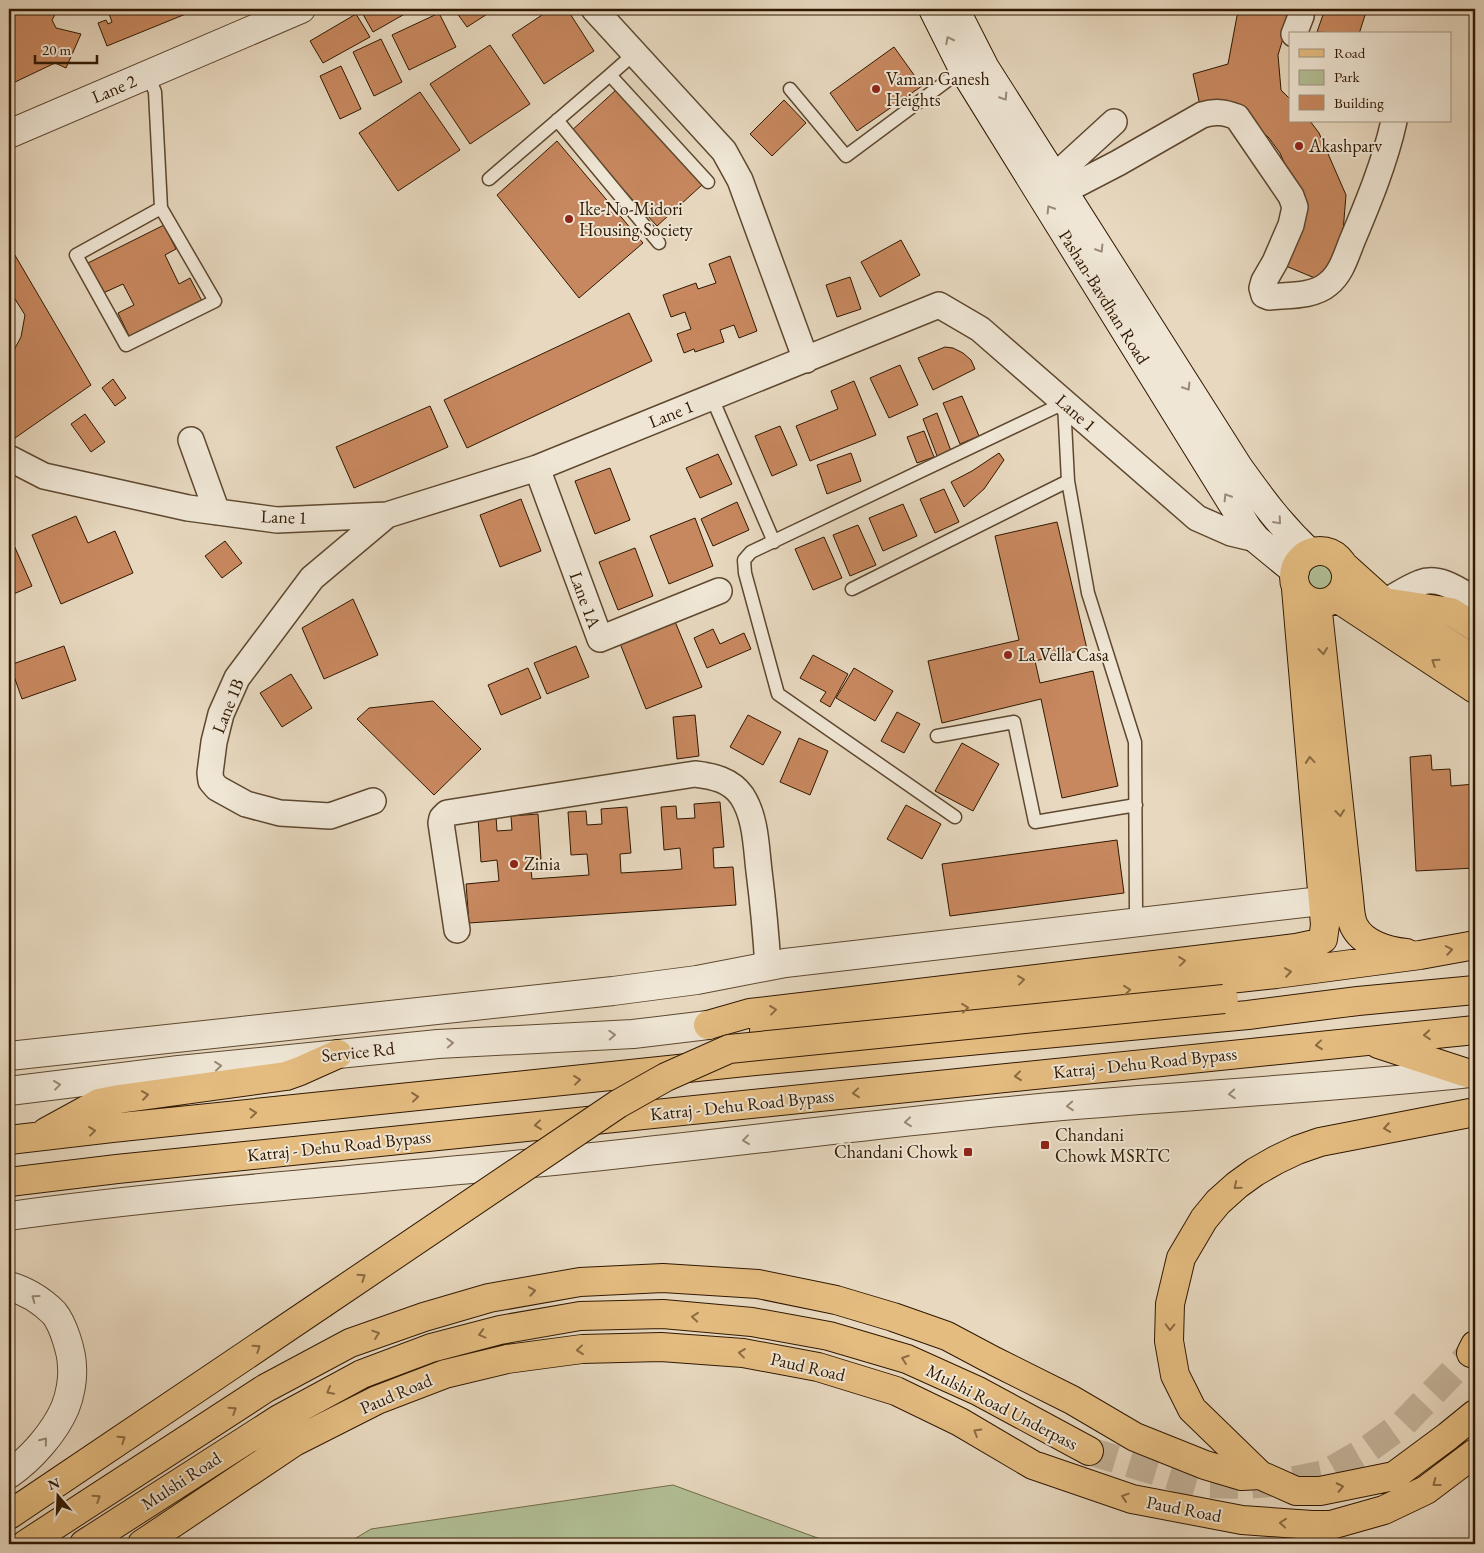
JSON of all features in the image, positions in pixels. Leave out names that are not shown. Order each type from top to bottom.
[{"type":"main road","points":[[708,1025],[750,1013],[1296,948],[1315,944],[1322,939],[1336,900],[1311,583],[1313,551],[1325,551],[1336,556],[1343,565],[1384,602],[1475,660]]},
{"type":"main road","name":"Pashan-Bavdhan Road","points":[[1311,583],[1475,689]]},
{"type":"main road","points":[[1384,602],[1451,612],[1475,627]]},
{"type":"main road","points":[[1336,900],[1361,936],[1380,948],[1420,955]]},
{"type":"main road","points":[[708,1025],[750,1031],[760,1030],[1257,976],[1420,955],[1475,945]]},
{"type":"main road","points":[[9,1515],[618,1104],[666,1077],[728,1049],[1475,972]]},
{"type":"main road","points":[[9,1140],[745,1062],[1248,1015],[1358,1001],[1475,990]]},
{"type":"main road","name":"Katraj - Dehu Road Bypass","points":[[9,1182],[126,1168],[1475,1030]]},
{"type":"main road","points":[[1367,1040],[1471,1072]]},
{"type":"main road","points":[[36,1138],[99,1103],[286,1076],[338,1054]]},
{"type":"main road","points":[[1475,1112],[1435,1121],[1348,1135],[1320,1142],[1297,1150],[1255,1172],[1218,1202],[1204,1219],[1180,1258],[1170,1304],[1169,1341],[1176,1375],[1192,1408],[1242,1455],[1260,1475],[1296,1491],[1320,1491],[1394,1476],[1475,1414]]},
{"type":"main road","points":[[26,1544],[266,1388],[350,1343],[424,1317],[489,1298],[580,1282],[663,1278],[758,1284],[846,1303],[894,1317],[947,1336],[1072,1400],[1135,1438],[1205,1465],[1242,1476],[1260,1475]]},
{"type":"main road","name":"Mulshi Road Underpass","points":[[279,1419],[362,1374],[440,1346],[500,1330],[580,1316],[663,1314],[752,1322],[820,1334],[907,1360],[978,1391],[1090,1451]]},
{"type":"main road","name":"Paud Road","points":[[142,1544],[294,1442],[377,1400],[445,1374],[507,1359],[582,1349],[661,1347],[743,1353],[818,1367],[896,1391],[960,1422],[1033,1465],[1132,1499],[1242,1520],[1331,1525],[1384,1510],[1426,1490],[1475,1453]]},
{"type":"main road","name":"Mulshi Road","points":[[84,1544],[279,1419]]},
{"type":"street","name":"Lane 2","points":[[9,134],[301,9]]},
{"type":"street","points":[[594,9],[724,151],[740,180],[806,360]]},
{"type":"street","name":"Pashan-Bavdhan Road","points":[[933,9],[963,69],[1248,529],[1256,539],[1311,583]]},
{"type":"street","name":"Pashan-Bavdhan Road","points":[[955,9],[985,68],[1239,468],[1285,530],[1311,583]]},
{"type":"street","points":[[1060,184],[1118,163],[1202,115],[1214,111],[1225,112],[1237,117],[1291,196],[1295,207],[1288,232],[1275,262],[1264,281],[1262,288],[1264,294],[1269,297],[1308,293],[1327,286],[1337,275],[1364,214],[1390,142],[1394,122]]},
{"type":"street","points":[[1060,184],[1114,122]]},
{"type":"street","name":"Lane 1","points":[[9,458],[44,476],[188,508],[277,520],[387,515],[537,468],[940,305],[980,329],[1197,518],[1231,534],[1256,539]]},
{"type":"street","points":[[192,440],[217,512]]},
{"type":"street","name":"Lane 1A","points":[[537,468],[600,639],[719,591]]},
{"type":"street","name":"Lane 1B","points":[[373,801],[330,816],[280,813],[246,804],[217,788],[212,781],[210,773],[214,742],[221,714],[237,678],[312,578],[387,515]]},
{"type":"street","points":[[1384,602],[1421,582],[1437,582],[1450,585],[1475,600]]},
{"type":"street","points":[[458,930],[441,823],[444,815],[447,813],[695,774],[726,781],[741,795],[750,812],[755,834],[768,966]]},
{"type":"street","points":[[9,1056],[613,991],[697,980],[785,963],[1336,900]]},
{"type":"street","name":"Service Rd","points":[[9,1091],[179,1070],[438,1044],[633,1034],[708,1025]]},
{"type":"street","points":[[9,1216],[99,1203],[626,1155],[852,1127],[1052,1107],[1280,1090],[1471,1072]]},
{"type":"street","points":[[9,1286],[24,1291],[55,1314],[64,1330],[72,1366],[71,1387],[65,1408],[46,1439],[23,1464],[9,1474]]},
{"type":"lane","points":[[489,179],[635,53]]},
{"type":"lane","points":[[790,89],[846,156],[963,69]]},
{"type":"lane","points":[[148,74],[154,92],[160,208],[215,301],[126,345],[76,255],[160,208]]},
{"type":"lane","points":[[610,75],[708,182]]},
{"type":"lane","points":[[557,120],[659,243]]},
{"type":"lane","points":[[712,398],[774,542]]},
{"type":"lane","points":[[955,817],[778,694],[743,567],[744,560],[747,556],[774,542],[1064,404],[1068,481],[1088,593],[1135,742],[1136,910]]},
{"type":"lane","points":[[852,589],[1068,481]]},
{"type":"lane","points":[[937,736],[1014,722],[1035,822],[1136,805]]},
{"type":"green space","points":[[1325,553],[1340,566],[1343,577],[1340,589],[1336,595],[1306,597],[1297,567],[1313,554]]},
{"type":"green space","points":[[673,1485],[834,1544],[346,1544],[371,1529]]},
{"type":"building","points":[[19,9],[58,9],[52,20],[56,28],[81,34],[66,68],[55,63],[13,83],[10,94],[9,47],[12,46],[9,38],[9,13]]},
{"type":"building","points":[[120,9],[122,13],[127,11],[126,9],[198,9],[107,46],[98,23],[106,20],[108,24],[112,22],[108,11]]},
{"type":"building","points":[[360,9],[408,9],[410,11],[373,32]]},
{"type":"building","points":[[454,9],[495,9],[467,27]]},
{"type":"building","points":[[551,9],[567,9],[594,51],[544,84],[512,35]]},
{"type":"building","name":"Akashparv","points":[[1241,9],[1292,9],[1278,55],[1281,90],[1289,98],[1289,122],[1311,122],[1319,133],[1346,195],[1342,244],[1322,281],[1281,264],[1289,174],[1280,153],[1256,125],[1201,110],[1193,74],[1228,64],[1237,16]]},
{"type":"building","points":[[1325,9],[1367,9],[1360,32],[1317,32]]},
{"type":"building","points":[[439,13],[456,47],[409,70],[392,35]]},
{"type":"building","points":[[356,14],[370,37],[323,63],[310,41]]},
{"type":"building","points":[[381,39],[402,82],[374,96],[353,52]]},
{"type":"building","points":[[490,45],[530,104],[470,144],[430,84]]},
{"type":"building","name":"Vaman Ganesh Heights","points":[[894,47],[922,86],[857,131],[830,93]]},
{"type":"building","points":[[341,66],[361,109],[340,119],[320,76]]},
{"type":"building","points":[[616,90],[703,184],[657,226],[570,132]]},
{"type":"building","points":[[420,92],[460,150],[398,191],[359,133]]},
{"type":"building","points":[[784,100],[806,123],[772,156],[750,134]]},
{"type":"building","name":"Ike-No-Midori Housing Society","points":[[557,141],[643,243],[579,298],[497,195]]},
{"type":"building","points":[[164,225],[176,249],[165,255],[179,284],[190,278],[202,301],[129,336],[118,313],[134,305],[123,284],[101,294],[86,264]]},
{"type":"building","points":[[901,240],[920,275],[880,297],[861,262]]},
{"type":"building","points":[[9,245],[91,385],[15,438],[9,426],[9,359],[21,337],[25,315],[15,299],[9,296]]},
{"type":"building","points":[[730,256],[757,331],[739,338],[734,325],[720,330],[724,342],[695,352],[694,349],[684,353],[677,334],[691,329],[685,312],[671,317],[663,295],[696,283],[698,289],[716,283],[709,264]]},
{"type":"building","points":[[850,277],[861,309],[837,317],[826,285]]},
{"type":"building","points":[[629,313],[652,361],[467,448],[444,400]]},
{"type":"building","points":[[945,347],[953,348],[963,353],[971,360],[975,369],[933,390],[918,358]]},
{"type":"building","points":[[900,365],[918,405],[889,418],[870,378]]},
{"type":"building","points":[[113,379],[126,398],[115,406],[102,388]]},
{"type":"building","points":[[854,381],[876,435],[810,461],[796,426],[838,409],[831,391]]},
{"type":"building","points":[[962,396],[979,436],[960,444],[943,403]]},
{"type":"building","points":[[430,406],[448,447],[354,488],[336,447]]},
{"type":"building","points":[[937,413],[951,451],[937,456],[923,419]]},
{"type":"building","points":[[85,414],[105,442],[91,452],[71,424]]},
{"type":"building","points":[[780,426],[797,465],[772,476],[755,436]]},
{"type":"building","points":[[924,431],[934,457],[917,463],[907,437]]},
{"type":"building","points":[[851,453],[861,481],[827,494],[817,465]]},
{"type":"building","points":[[999,453],[1004,460],[984,489],[964,507],[951,482]]},
{"type":"building","points":[[718,454],[732,484],[700,498],[686,468]]},
{"type":"building","points":[[610,468],[630,520],[595,534],[575,481]]},
{"type":"building","points":[[944,489],[959,522],[935,533],[920,499]]},
{"type":"building","points":[[521,499],[541,551],[500,567],[480,515]]},
{"type":"building","points":[[737,502],[749,530],[713,546],[701,519]]},
{"type":"building","points":[[903,504],[917,536],[883,551],[869,518]]},
{"type":"building","points":[[76,516],[88,543],[115,531],[133,573],[61,604],[32,535]]},
{"type":"building","points":[[695,518],[713,566],[669,584],[650,536]]},
{"type":"building","name":"La Vella Casa","points":[[1057,522],[1087,649],[1035,661],[1040,683],[1093,671],[1118,786],[1062,798],[1041,699],[942,723],[928,661],[1019,640],[995,536]]},
{"type":"building","points":[[858,525],[876,565],[850,576],[833,535]]},
{"type":"building","points":[[9,534],[32,586],[9,596]]},
{"type":"building","points":[[824,537],[842,578],[813,590],[795,549]]},
{"type":"building","points":[[225,541],[242,563],[222,578],[205,556]]},
{"type":"building","points":[[635,548],[653,596],[618,610],[599,562]]},
{"type":"building","points":[[353,599],[378,655],[324,679],[302,628]]},
{"type":"building","points":[[674,619],[702,687],[646,709],[619,641]]},
{"type":"building","points":[[713,629],[720,644],[744,633],[751,649],[707,668],[694,638]]},
{"type":"building","points":[[64,646],[76,680],[22,699],[10,665]]},
{"type":"building","points":[[576,646],[589,677],[547,694],[534,663]]},
{"type":"building","points":[[813,655],[848,674],[830,707],[820,701],[826,692],[800,678]]},
{"type":"building","points":[[528,668],[541,698],[501,715],[488,685]]},
{"type":"building","points":[[854,668],[893,691],[875,721],[836,698]]},
{"type":"building","points":[[291,674],[312,708],[282,727],[260,693]]},
{"type":"building","points":[[433,701],[481,749],[434,795],[357,719],[369,708]]},
{"type":"building","points":[[897,712],[920,724],[904,753],[881,741]]},
{"type":"building","points":[[695,715],[699,756],[677,759],[673,717]]},
{"type":"building","points":[[748,715],[781,732],[763,765],[730,747]]},
{"type":"building","points":[[799,738],[828,751],[810,795],[780,782]]},
{"type":"building","points":[[962,743],[999,764],[973,811],[935,791]]},
{"type":"building","points":[[1431,755],[1432,770],[1450,769],[1451,786],[1475,784],[1475,868],[1416,871],[1410,757]]},
{"type":"building","name":"Zinia","points":[[720,802],[724,847],[713,848],[714,868],[733,867],[736,905],[469,923],[466,884],[499,881],[497,860],[481,862],[478,818],[496,816],[497,831],[512,830],[511,816],[538,814],[541,859],[530,860],[532,879],[589,875],[587,854],[571,855],[568,812],[586,811],[587,825],[602,824],[601,809],[627,807],[631,853],[620,854],[621,873],[671,870],[682,869],[680,848],[664,850],[661,807],[676,806],[677,819],[695,818],[694,804]]},
{"type":"building","points":[[906,805],[941,824],[922,859],[887,839]]},
{"type":"building","points":[[1117,840],[1124,893],[950,916],[942,864]]},
{"type":"tunnel","points":[[1089,1451],[1197,1484],[1245,1485],[1285,1482],[1325,1474],[1368,1449],[1404,1423],[1471,1353]]},
{"type":"place","name":"Vaman Ganesh Heights","points":[[876,89]]},
{"type":"place","name":"Akashparv","points":[[1299,146]]},
{"type":"place","name":"Ike-No-Midori Housing Society","points":[[569,219]]},
{"type":"place","name":"La Vella Casa","points":[[1008,655]]},
{"type":"place","name":"Zinia","points":[[514,864]]},
{"type":"place","name":"Chandani Chowk MSRTC","points":[[1045,1145]]},
{"type":"place","name":"Chandani Chowk","points":[[968,1152]]}]
